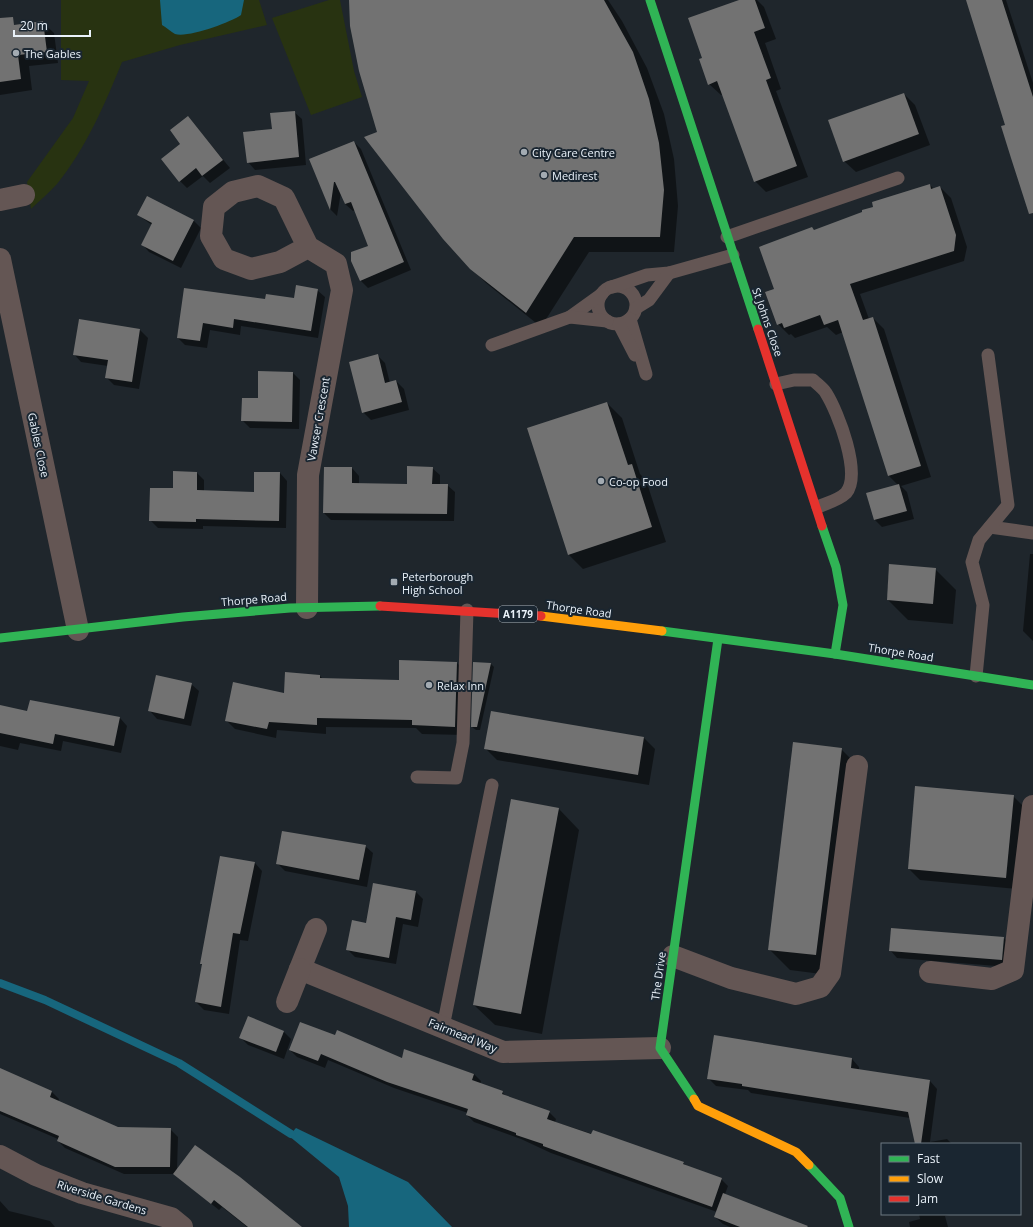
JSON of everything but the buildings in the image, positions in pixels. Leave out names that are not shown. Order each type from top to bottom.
[{"type":"street","name":"St Johns Close","points":[[650,0],[727,238],[818,507],[836,567],[843,605],[835,654]]},
{"type":"street","points":[[258,186],[284,198],[308,247],[280,262],[251,269],[224,259],[211,236],[214,207],[233,192],[258,186]]},
{"type":"street","points":[[0,200],[24,195]]},
{"type":"street","name":"Vawser Crescent","points":[[307,608],[308,475],[342,290],[336,264],[308,247]]},
{"type":"street","name":"Gables Close","points":[[0,260],[78,630]]},
{"type":"street","name":"Thorpe Road","points":[[0,638],[183,617],[307,608],[393,606],[545,616],[835,654],[1033,685]]},
{"type":"street","name":"The Drive","points":[[660,1048],[718,639]]},
{"type":"street","points":[[673,956],[731,978],[796,994],[820,987],[830,973],[857,766]]},
{"type":"street","points":[[930,972],[992,979],[1013,970],[1033,806]]},
{"type":"street","points":[[287,1002],[316,929]]},
{"type":"street","name":"Fairmead Way","points":[[300,969],[503,1052],[660,1048]]},
{"type":"street","points":[[660,1048],[698,1106],[796,1152],[840,1198],[849,1227]]},
{"type":"street","name":"Riverside Gardens","points":[[0,1156],[36,1175],[76,1190],[171,1218],[182,1227]]},
{"type":"lane","points":[[727,238],[898,178]]},
{"type":"lane","points":[[492,346],[570,317],[607,290],[647,275],[669,274],[733,255]]},
{"type":"lane","points":[[570,317],[623,318],[649,300],[669,274]]},
{"type":"lane","points":[[624,288],[630,291],[634,296],[623,318],[599,312],[599,299],[607,290],[624,288]]},
{"type":"lane","points":[[976,676],[983,605],[972,562],[979,540],[1008,505],[988,355]]},
{"type":"lane","points":[[776,384],[794,380],[813,380],[825,392],[839,420],[852,470],[851,482],[846,493],[818,507]]},
{"type":"lane","points":[[990,527],[1033,533]]},
{"type":"lane","points":[[417,777],[456,778],[463,743],[468,610]]},
{"type":"lane","points":[[443,1027],[492,785]]},
{"type":"green space","points":[[61,0],[259,0],[267,25],[180,45],[122,62],[102,110],[77,156],[51,191],[31,209],[27,182],[73,118],[89,81],[61,80]]},
{"type":"green space","points":[[329,0],[340,0],[354,71],[362,97],[311,115],[272,18]]},
{"type":"water","points":[[160,0],[244,0],[241,15],[218,26],[181,35],[175,34],[162,25]]},
{"type":"water","points":[[296,1128],[408,1182],[452,1227],[349,1227],[348,1206],[339,1177],[289,1136]]},
{"type":"waterway","points":[[0,983],[45,1000],[179,1063],[291,1134]]},
{"type":"traffic: fast","points":[[650,0],[758,329]]},
{"type":"traffic: fast","points":[[822,526],[836,567],[843,605],[835,654]]},
{"type":"traffic: fast","points":[[0,638],[183,617],[290,608],[380,606]]},
{"type":"traffic: fast","points":[[662,631],[835,654],[1033,685]]},
{"type":"traffic: fast","points":[[694,1099],[660,1048],[718,639]]},
{"type":"traffic: fast","points":[[809,1165],[840,1198],[849,1227]]},
{"type":"traffic: slow","points":[[541,616],[662,631]]},
{"type":"traffic: slow","points":[[694,1099],[698,1106],[796,1152],[809,1165]]},
{"type":"traffic: jam","points":[[758,329],[822,526]]},
{"type":"traffic: jam","points":[[380,606],[541,616]]},
{"type":"place","name":"The Gables","points":[[16,53]]},
{"type":"place","name":"City Care Centre","points":[[524,152]]},
{"type":"place","name":"Medirest","points":[[544,175]]},
{"type":"place","name":"Co-op Food","points":[[601,481]]},
{"type":"place","name":"Peterborough High School","points":[[394,582]]},
{"type":"place","name":"Relax Inn","points":[[429,685]]}]
